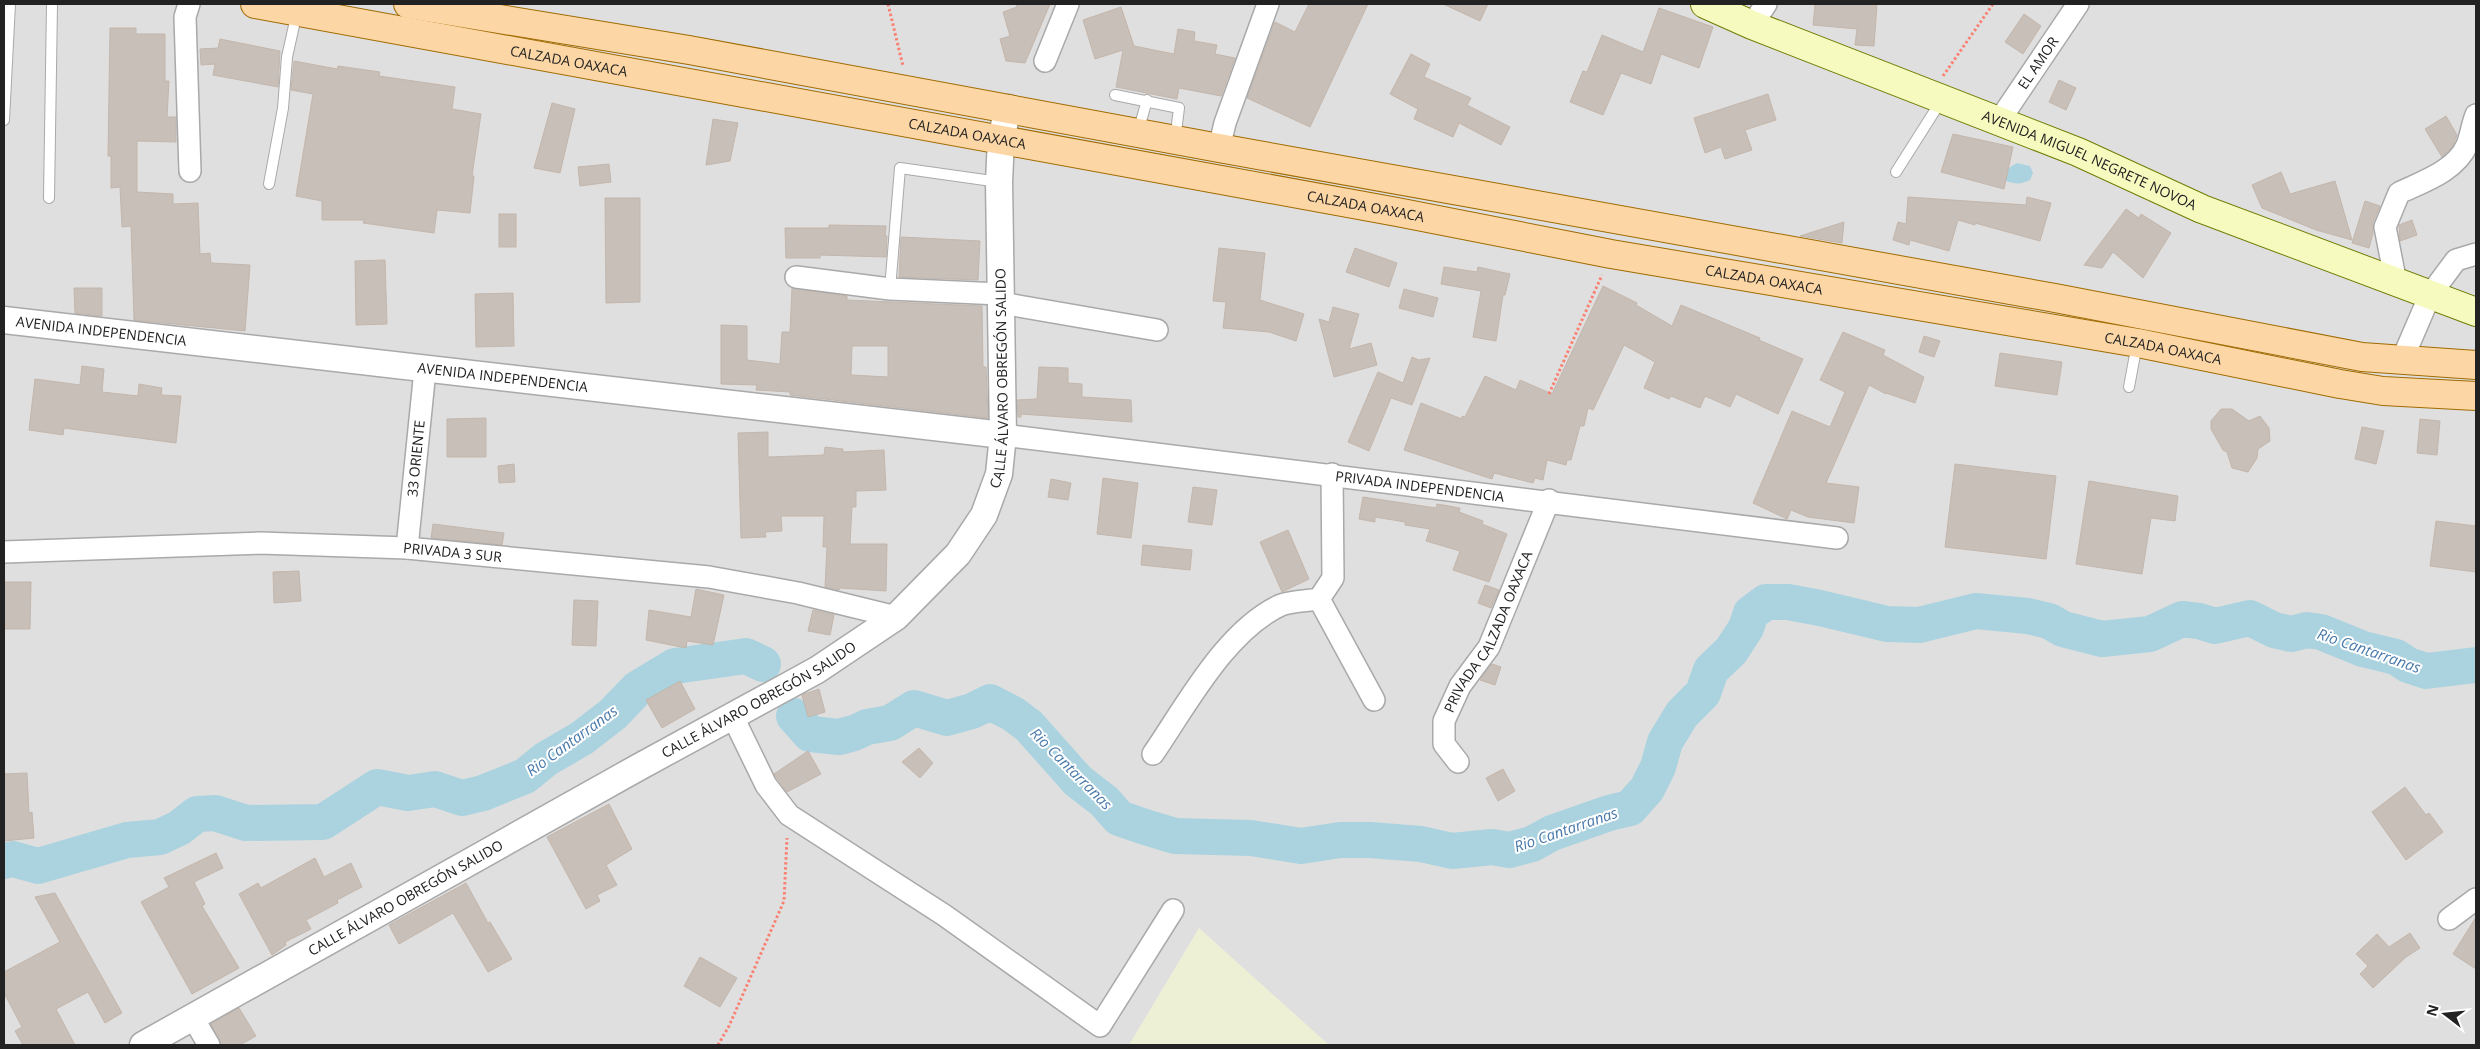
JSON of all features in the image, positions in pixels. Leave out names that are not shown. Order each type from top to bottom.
[{"type":"main road","name":"CALZADA OAXACA","points":[[255,4],[298,8],[1611,254],[2138,342],[2383,391],[2476,396]]},
{"type":"main road","name":"CALZADA OAXACA","points":[[408,4],[680,48],[1250,154],[2055,298],[2362,357],[2476,365]]},
{"type":"main road","name":"AVENIDA MIGUEL NEGRETE NOVOA","points":[[1705,4],[1759,14],[1936,97],[2078,152],[2202,209],[2476,312]]},
{"type":"main road","points":[[1244,184],[1250,154]]},
{"type":"street","points":[[189,4],[185,17],[190,171]]},
{"type":"street","points":[[1045,61],[1068,4]]},
{"type":"street","points":[[1219,148],[1225,123],[1268,4]]},
{"type":"street","name":"EL AMOR","points":[[1999,121],[2078,4]]},
{"type":"street","name":"CALLE ÁLVARO OBREGÓN SALIDO","points":[[143,1045],[732,715],[816,670],[896,617],[958,554],[984,515],[999,474],[1003,435],[999,182],[1001,139],[1008,108]]},
{"type":"street","points":[[2396,283],[2385,228],[2399,193],[2440,173],[2456,160],[2467,145],[2476,115]]},
{"type":"street","points":[[2402,360],[2430,295],[2456,260],[2476,254]]},
{"type":"street","points":[[796,277],[890,289],[1000,299],[1157,330]]},
{"type":"street","name":"AVENIDA INDEPENDENCIA","points":[[4,320],[1003,435]]},
{"type":"street","name":"33 ORIENTE","points":[[407,548],[426,370]]},
{"type":"street","name":"PRIVADA INDEPENDENCIA","points":[[1003,435],[1549,500],[1837,538]]},
{"type":"street","points":[[1153,754],[1194,693],[1223,655],[1244,632],[1282,605],[1318,599],[1333,578],[1332,474]]},
{"type":"street","name":"PRIVADA CALZADA OAXACA","points":[[1458,762],[1444,744],[1444,721],[1460,686],[1489,647],[1549,500]]},
{"type":"street","name":"PRIVADA 3 SUR","points":[[4,552],[260,544],[407,548],[709,577],[798,593],[896,617]]},
{"type":"street","points":[[1318,599],[1374,700]]},
{"type":"street","points":[[732,715],[766,785],[789,815],[944,915],[1100,1026],[1173,910]]},
{"type":"street","points":[[2449,919],[2476,899]]},
{"type":"street","points":[[193,1018],[209,1045]]},
{"type":"lane","points":[[4,120],[10,4]]},
{"type":"lane","points":[[49,198],[52,4]]},
{"type":"lane","points":[[269,184],[283,108],[287,57],[298,8]]},
{"type":"lane","points":[[1116,95],[1178,108],[1174,140]]},
{"type":"lane","points":[[1896,172],[1936,97]]},
{"type":"lane","points":[[1137,133],[1146,100]]},
{"type":"lane","points":[[890,289],[900,168],[999,182]]},
{"type":"lane","points":[[2129,387],[2138,342]]},
{"type":"path","points":[[888,4],[910,90]]},
{"type":"path","points":[[1936,97],[1993,4]]},
{"type":"path","points":[[1549,394],[1598,282]]},
{"type":"path","points":[[718,1045],[730,1026],[784,901],[789,815]]},
{"type":"shaded area","points":[[4,4],[2476,4],[2476,1045],[4,1045]]},
{"type":"green space","points":[[1199,928],[1329,1045],[1129,1045]]},
{"type":"water","points":[[2017,163],[2030,166],[2033,173],[2030,180],[2017,183],[2004,180],[2007,169]]},
{"type":"building","points":[[1016,4],[1050,4],[1025,63],[1006,61],[1000,39],[1010,36],[1003,12],[1017,7]]},
{"type":"building","points":[[1309,4],[1368,4],[1310,127],[1247,98],[1275,22],[1295,32]]},
{"type":"building","points":[[1443,4],[1488,4],[1480,21]]},
{"type":"building","points":[[1815,4],[1877,4],[1874,46],[1855,45],[1857,29],[1813,25]]},
{"type":"building","points":[[1121,7],[1134,46],[1174,54],[1178,29],[1195,32],[1194,41],[1217,45],[1215,54],[1235,58],[1221,96],[1179,88],[1177,99],[1116,87],[1123,50],[1095,59],[1083,20]]},
{"type":"building","points":[[1659,8],[1713,27],[1699,68],[1661,54],[1651,84],[1621,73],[1603,115],[1570,102],[1583,71],[1587,72],[1602,35],[1643,52]]},
{"type":"building","points":[[2024,14],[2041,26],[2023,54],[2005,42]]},
{"type":"building","points":[[110,28],[136,28],[136,34],[165,34],[165,81],[169,81],[167,117],[176,117],[176,142],[137,141],[137,192],[173,194],[173,204],[198,203],[200,254],[210,253],[211,263],[250,265],[245,331],[134,320],[131,226],[122,227],[120,187],[111,188],[111,156],[108,156]]},
{"type":"building","points":[[220,39],[280,51],[278,87],[213,75],[215,64],[201,65],[200,49],[218,48]]},
{"type":"building","points":[[1411,54],[1430,64],[1424,77],[1471,98],[1467,105],[1510,127],[1501,145],[1459,123],[1453,137],[1414,119],[1418,109],[1390,94]]},
{"type":"building","points":[[294,61],[337,69],[338,66],[380,72],[379,76],[455,87],[452,109],[481,114],[472,176],[474,176],[470,213],[437,210],[434,233],[363,223],[364,220],[322,220],[322,201],[296,196],[313,94],[291,90]]},
{"type":"building","points":[[2059,80],[2076,88],[2066,110],[2049,102]]},
{"type":"building","points":[[1768,94],[1776,120],[1745,130],[1752,150],[1725,159],[1721,147],[1705,153],[1694,118]]},
{"type":"building","points":[[552,103],[575,109],[560,173],[534,168]]},
{"type":"building","points":[[2446,116],[2457,135],[2452,147],[2442,157],[2425,129]]},
{"type":"building","points":[[713,119],[738,123],[730,161],[706,165]]},
{"type":"building","points":[[1953,134],[2013,147],[2004,189],[1941,172]]},
{"type":"building","points":[[609,164],[611,182],[580,186],[578,167]]},
{"type":"building","points":[[2281,172],[2290,194],[2335,181],[2352,240],[2316,230],[2262,208],[2252,185]]},
{"type":"building","points":[[1908,197],[2026,205],[2027,197],[2051,203],[2040,241],[1958,220],[1949,251],[1910,240],[1909,245],[1893,240],[1898,222],[1906,224]]},
{"type":"building","points":[[605,198],[640,198],[640,302],[606,303]]},
{"type":"building","points":[[2365,201],[2380,206],[2373,222],[2373,233],[2369,248],[2352,243]]},
{"type":"building","points":[[2126,209],[2139,218],[2141,214],[2171,233],[2143,278],[2113,252],[2102,268],[2084,265]]},
{"type":"building","points":[[499,214],[516,214],[516,247],[499,247]]},
{"type":"building","points":[[2412,220],[2417,235],[2400,241],[2399,225]]},
{"type":"building","points":[[1844,222],[1842,243],[1800,236]]},
{"type":"building","points":[[829,225],[886,226],[886,257],[820,255],[820,258],[786,258],[785,228],[829,228]]},
{"type":"building","points":[[901,237],[980,241],[978,280],[899,277]]},
{"type":"building","points":[[1219,248],[1265,253],[1260,300],[1304,314],[1296,341],[1269,332],[1223,328],[1226,302],[1213,301]]},
{"type":"building","points":[[1355,248],[1397,263],[1389,287],[1346,272]]},
{"type":"building","points":[[385,260],[387,324],[356,325],[355,261]]},
{"type":"building","points":[[1444,267],[1477,272],[1478,267],[1510,274],[1505,295],[1503,295],[1496,341],[1473,337],[1481,291],[1441,284]]},
{"type":"building","points":[[1603,286],[1637,303],[1636,305],[1672,326],[1681,305],[1760,338],[1759,340],[1803,359],[1778,414],[1736,394],[1730,407],[1705,396],[1700,408],[1671,396],[1669,399],[1644,388],[1655,362],[1624,345],[1593,410],[1588,408],[1584,426],[1580,426],[1571,460],[1567,460],[1566,465],[1547,460],[1543,480],[1535,478],[1533,483],[1494,473],[1492,479],[1404,450],[1421,403],[1462,419],[1462,416],[1465,417],[1485,376],[1516,390],[1520,380],[1552,394]]},
{"type":"building","points":[[74,288],[102,288],[102,316],[75,313]]},
{"type":"building","points":[[792,288],[847,296],[847,300],[982,306],[983,367],[986,367],[988,418],[790,395],[790,392],[756,390],[757,385],[721,384],[721,325],[747,326],[747,360],[780,364],[782,332],[790,332]],"holes":[[[852,346],[888,346],[888,377],[851,375]]]},
{"type":"building","points":[[1404,289],[1438,298],[1433,317],[1399,308]]},
{"type":"building","points":[[513,293],[514,346],[476,347],[475,294]]},
{"type":"building","points":[[1333,307],[1359,314],[1349,349],[1371,343],[1377,365],[1334,377],[1319,319],[1329,322]]},
{"type":"building","points":[[1843,332],[1885,350],[1883,355],[1924,377],[1915,403],[1886,394],[1869,385],[1826,483],[1859,487],[1854,523],[1808,517],[1791,510],[1787,519],[1753,503],[1792,411],[1830,427],[1845,392],[1820,380]]},
{"type":"building","points":[[1924,336],[1940,341],[1934,357],[1919,352]]},
{"type":"building","points":[[2000,353],[2062,362],[2057,395],[1995,386]]},
{"type":"building","points":[[1412,357],[1419,360],[1430,358],[1412,405],[1391,398],[1369,451],[1348,442],[1378,372],[1403,383]]},
{"type":"building","points":[[82,366],[104,369],[102,392],[138,396],[139,384],[162,388],[161,395],[181,396],[176,443],[64,428],[63,435],[29,430],[35,379],[80,385]]},
{"type":"building","points":[[1039,367],[1068,368],[1068,383],[1082,384],[1082,397],[1131,400],[1132,422],[1021,414],[1021,417],[1018,417],[1017,400],[1037,399]]},
{"type":"building","points":[[2221,409],[2232,409],[2249,421],[2260,416],[2269,428],[2270,441],[2258,449],[2257,458],[2248,472],[2232,468],[2227,452],[2223,450],[2211,429],[2211,421]]},
{"type":"building","points":[[486,418],[486,457],[447,457],[447,419]]},
{"type":"building","points":[[2420,419],[2440,421],[2437,455],[2417,453]]},
{"type":"building","points":[[2362,427],[2384,431],[2376,464],[2355,459]]},
{"type":"building","points":[[768,432],[768,457],[824,455],[825,447],[843,449],[843,452],[884,450],[886,490],[856,491],[856,507],[852,507],[850,544],[887,544],[886,591],[840,588],[839,590],[825,587],[827,547],[823,547],[824,516],[781,516],[782,531],[765,532],[766,537],[741,538],[738,433]]},
{"type":"building","points":[[514,464],[515,482],[499,483],[498,466]]},
{"type":"building","points":[[1955,464],[2056,476],[2046,559],[1945,547]]},
{"type":"building","points":[[1103,478],[1138,483],[1131,538],[1097,534]]},
{"type":"building","points":[[1051,479],[1071,483],[1068,500],[1048,497]]},
{"type":"building","points":[[2089,481],[2178,496],[2175,521],[2151,518],[2142,574],[2076,564]]},
{"type":"building","points":[[1193,487],[1217,490],[1212,525],[1188,522]]},
{"type":"building","points":[[1363,497],[1436,508],[1437,504],[1460,508],[1459,512],[1483,521],[1482,524],[1507,534],[1489,582],[1453,570],[1460,551],[1426,541],[1430,529],[1405,525],[1405,522],[1375,517],[1375,522],[1359,519]]},
{"type":"building","points":[[2436,521],[2476,526],[2476,572],[2430,566]]},
{"type":"building","points":[[433,524],[504,533],[502,545],[431,538]]},
{"type":"building","points":[[1288,530],[1309,579],[1282,592],[1260,542]]},
{"type":"building","points":[[1143,545],[1192,550],[1190,570],[1141,565]]},
{"type":"building","points":[[299,571],[301,601],[274,603],[273,572]]},
{"type":"building","points":[[4,582],[31,582],[30,629],[4,629]]},
{"type":"building","points":[[1485,585],[1499,590],[1491,608],[1478,603]]},
{"type":"building","points":[[696,589],[724,595],[713,645],[687,641],[686,648],[646,640],[649,610],[691,617]]},
{"type":"building","points":[[574,600],[598,601],[596,646],[572,645]]},
{"type":"building","points":[[813,610],[834,615],[830,635],[808,631]]},
{"type":"building","points":[[1492,664],[1501,667],[1495,685],[1480,680]]},
{"type":"building","points":[[680,681],[695,709],[662,728],[646,700]]},
{"type":"building","points":[[819,689],[825,712],[808,717],[802,695]]},
{"type":"building","points":[[919,748],[933,763],[920,778],[902,762]]},
{"type":"building","points":[[808,751],[821,774],[787,792],[774,774]]},
{"type":"building","points":[[1503,769],[1515,791],[1498,801],[1486,778]]},
{"type":"building","points":[[27,773],[29,813],[32,812],[34,838],[4,841],[4,774]]},
{"type":"building","points":[[2405,787],[2426,815],[2429,813],[2443,832],[2406,860],[2372,812]]},
{"type":"building","points":[[609,804],[632,849],[606,865],[617,885],[597,895],[600,901],[586,909],[547,837]]},
{"type":"building","points":[[216,853],[223,868],[194,882],[205,904],[202,906],[239,968],[192,994],[141,902],[169,887],[164,878]]},
{"type":"building","points":[[315,858],[324,877],[351,863],[362,887],[337,900],[338,903],[306,920],[311,929],[285,942],[286,945],[272,955],[239,894],[258,883],[261,888]]},
{"type":"building","points":[[466,883],[488,923],[490,922],[512,959],[488,972],[453,913],[399,944],[389,925]]},
{"type":"building","points":[[55,893],[122,1013],[105,1023],[88,992],[56,1009],[75,1045],[23,1045],[15,1031],[22,1027],[4,993],[4,972],[60,942],[35,897]]},
{"type":"building","points":[[2476,917],[2476,969],[2453,954]]},
{"type":"building","points":[[2410,933],[2420,948],[2406,957],[2373,988],[2360,974],[2368,966],[2356,954],[2377,934],[2389,947]]},
{"type":"building","points":[[700,957],[737,978],[720,1007],[684,986]]},
{"type":"building","points":[[239,1008],[256,1036],[240,1045],[221,1045],[211,1024]]},
{"type":"waterway","name":"Rio Cantarranas","points":[[794,716],[810,734],[839,737],[867,727],[890,723],[914,708],[947,718],[972,711],[990,702],[1013,714],[1029,726],[1078,781],[1104,801],[1119,818],[1175,836],[1251,838],[1301,846],[1340,840],[1370,840],[1421,844],[1452,851],[1492,847],[1509,850],[1532,844],[1552,833],[1609,813],[1630,808],[1647,789],[1658,767],[1665,742],[1682,714],[1703,693],[1711,670],[1731,651],[1746,628],[1751,613],[1766,602],[1788,602],[1887,624],[1919,625],[1976,611],[2028,616],[2049,621],[2063,629],[2102,639],[2150,634],[2182,619],[2199,621],[2215,626],[2250,618],[2274,630],[2291,634],[2307,630],[2321,632],[2363,649],[2396,657],[2408,665],[2426,671],[2476,665]]},
{"type":"waterway","name":"Rio Cantarranas","points":[[4,861],[13,859],[38,866],[127,840],[160,837],[179,828],[197,814],[215,813],[246,823],[323,822],[377,787],[408,793],[435,789],[462,798],[483,793],[525,776],[546,759],[582,738],[613,714],[637,689],[675,666],[746,656],[763,664]]}]
